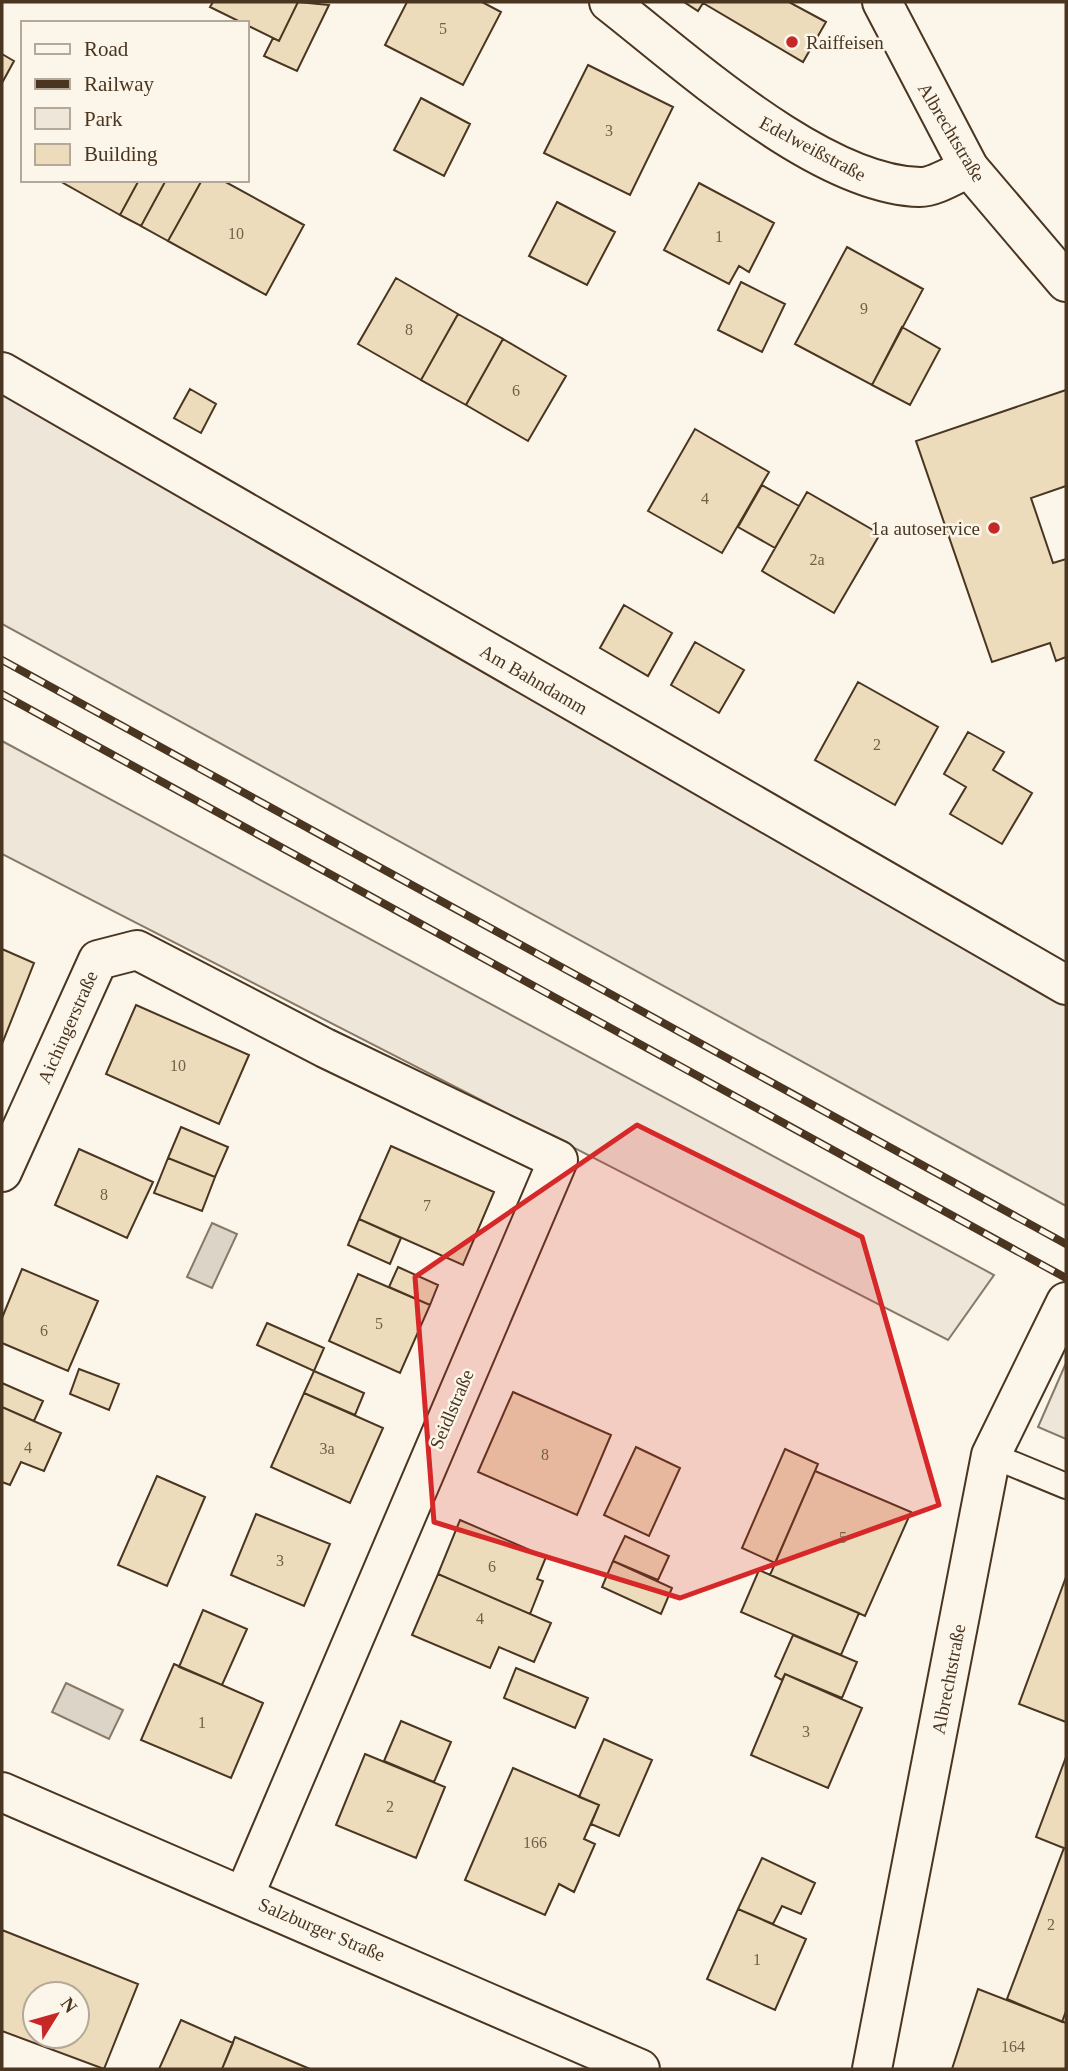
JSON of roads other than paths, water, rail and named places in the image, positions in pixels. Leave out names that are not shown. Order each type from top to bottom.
[{"type":"street","name":"Edelweißstraße","points":[[609,2],[765,125],[868,179],[922,187],[970,169]]},
{"type":"street","name":"Albrechtstraße","points":[[882,2],[940,118],[970,169],[1066,282]]},
{"type":"street","name":"Am Bahndamm","points":[[2,372],[1066,985]]},
{"type":"street","name":"Aichingerstraße","points":[[2,1172],[98,960],[137,950],[325,1048]]},
{"type":"street","name":"Seidlstraße","points":[[244,1896],[558,1160],[325,1048]]},
{"type":"street","name":"Albrechtstraße","points":[[872,2069],[991,1455],[1066,1302]]},
{"type":"street","name":"Salzburger Straße","points":[[2,1792],[640,2069]]},
{"type":"lane","points":[[991,1455],[1066,1486]]},
{"type":"railway","points":[[2,660],[1066,1244]]},
{"type":"railway","points":[[2,694],[1066,1278]]},
{"type":"place","name":"Raiffeisen","points":[[792,42]]},
{"type":"place","name":"1a autoservice","points":[[994,528]]}]
